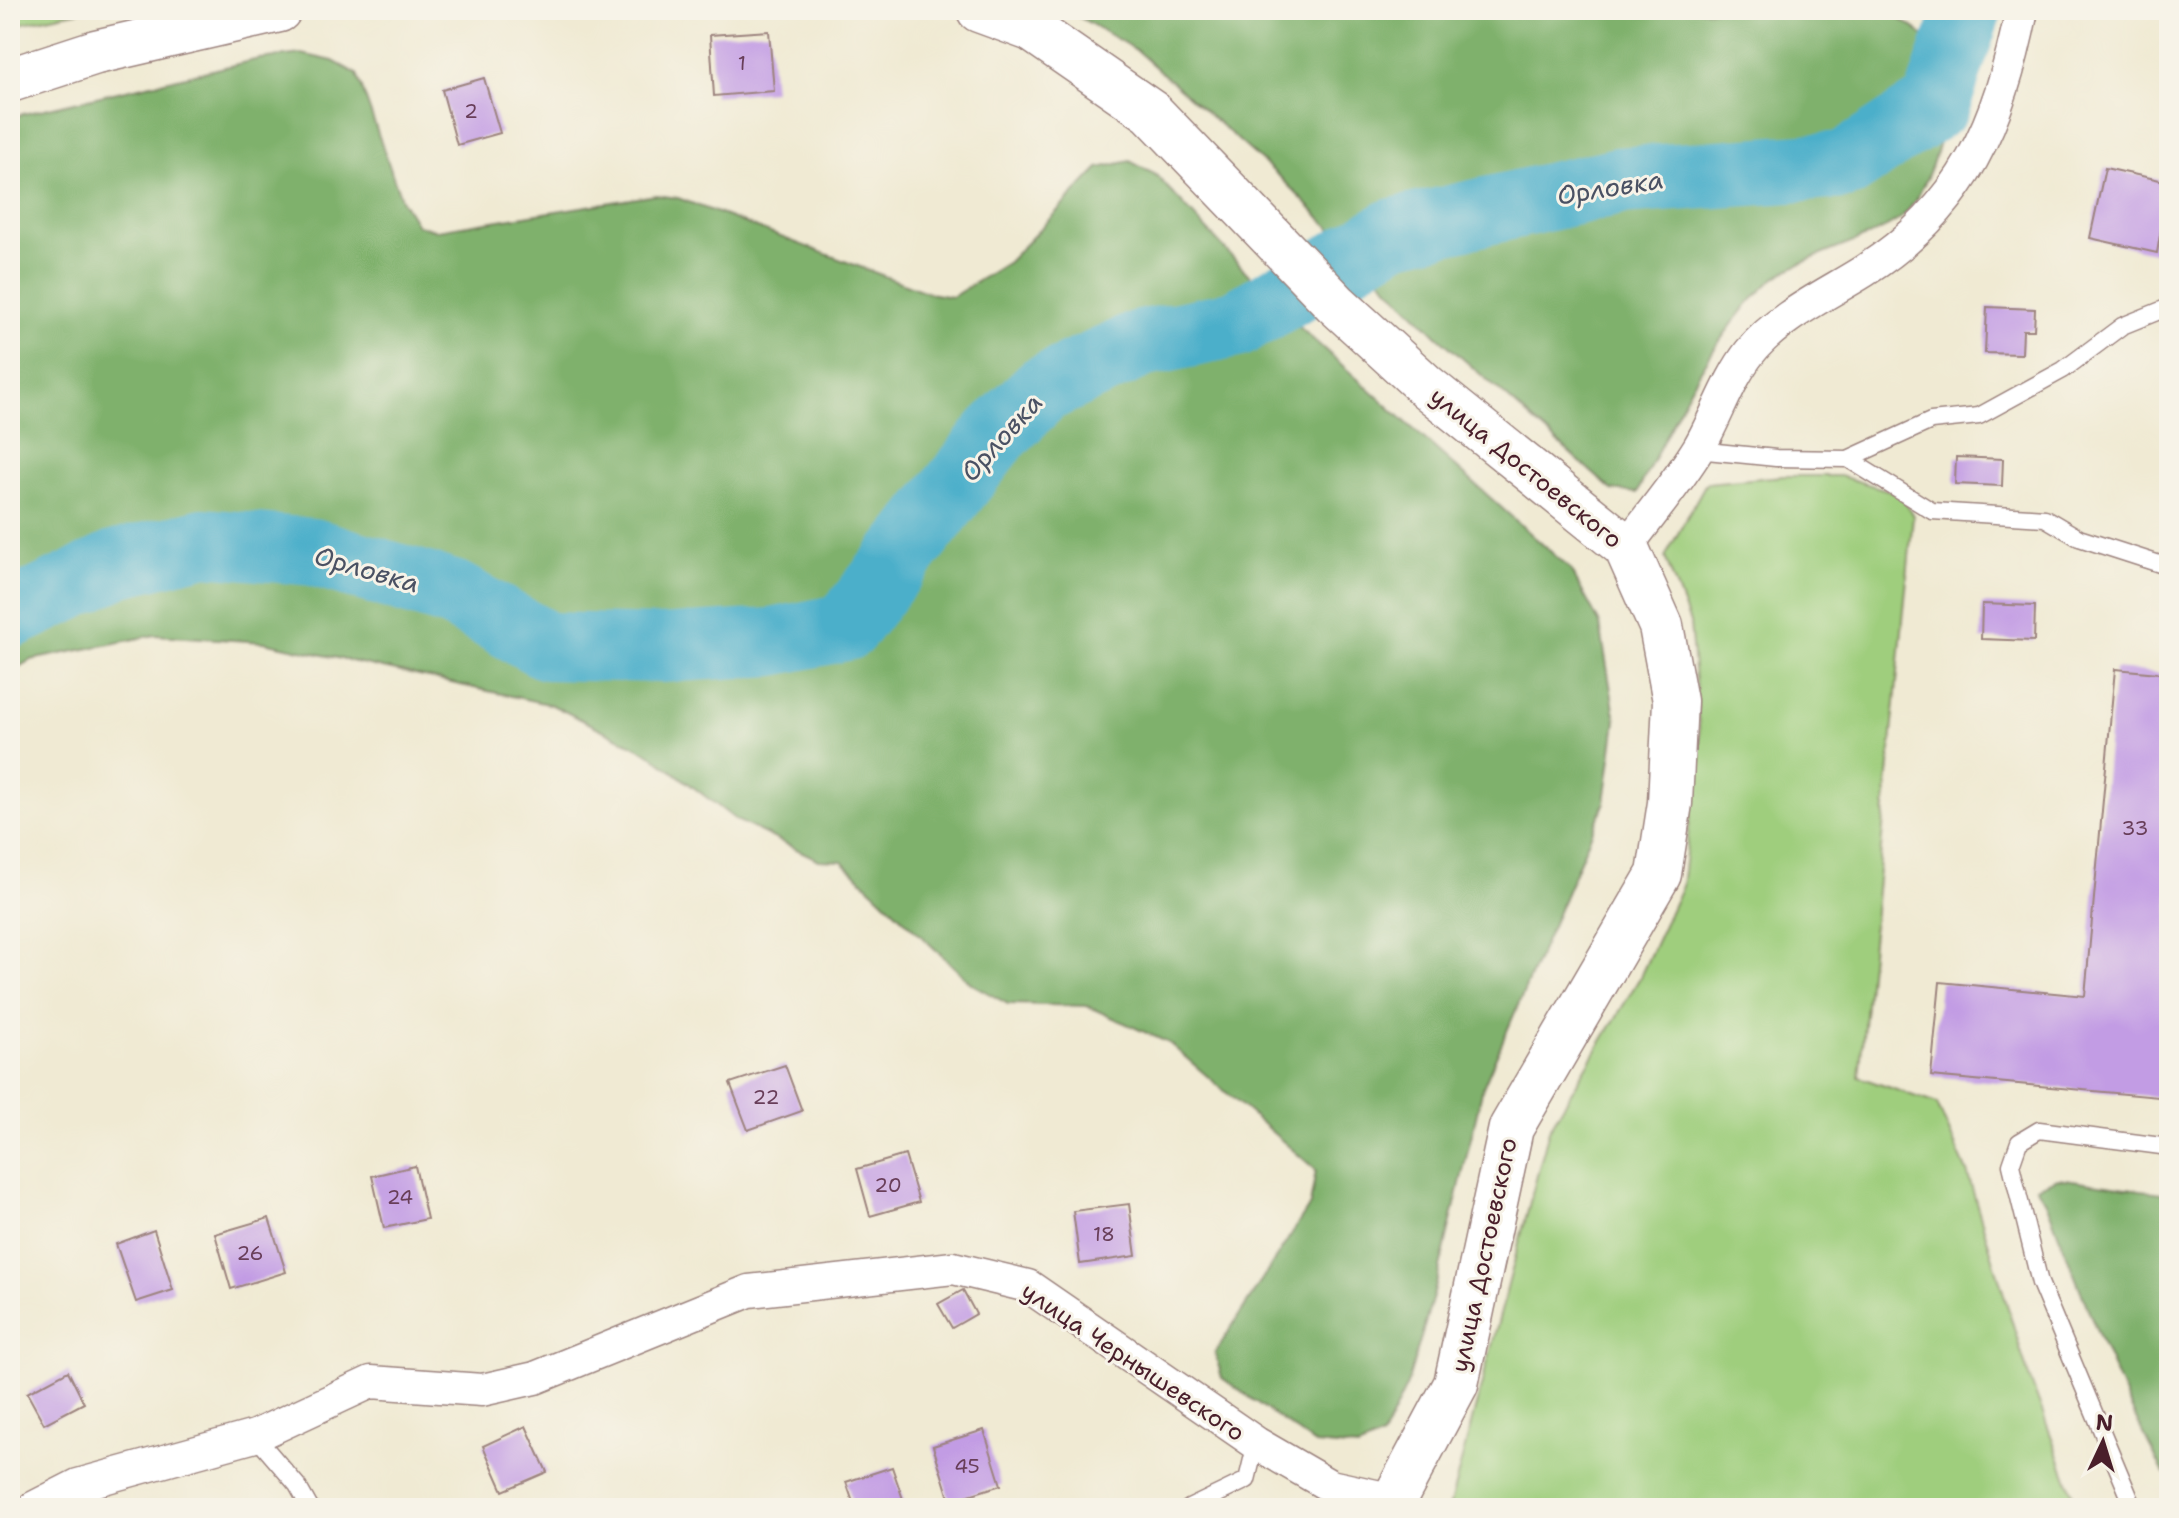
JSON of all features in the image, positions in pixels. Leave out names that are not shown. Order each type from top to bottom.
[{"type":"main road","points":[[10,80],[96,52],[279,10]]},
{"type":"main road","name":"улица Достоевского","points":[[979,10],[1031,29],[1151,112],[1336,304],[1427,387],[1626,547],[1661,626],[1675,701],[1670,803],[1659,874],[1511,1128],[1456,1384],[1394,1504]]},
{"type":"street","points":[[1626,547],[1697,450],[1750,353],[1781,324],[1881,261],[1931,219],[1957,185],[2004,91],[2022,10]]},
{"type":"street","name":"улица Чернышевского","points":[[33,1508],[78,1485],[255,1436],[371,1382],[482,1390],[535,1378],[749,1291],[953,1268],[1028,1286],[1256,1443],[1330,1486],[1394,1504]]},
{"type":"lane","points":[[1697,450],[1776,458],[1848,459],[1931,421],[1979,416],[2063,370],[2122,326],[2169,307]]},
{"type":"lane","points":[[1848,459],[1932,511],[2045,518],[2079,538],[2169,567]]},
{"type":"lane","points":[[2134,1508],[2040,1283],[2011,1165],[2019,1142],[2039,1130],[2169,1147]]},
{"type":"lane","points":[[255,1436],[297,1485],[310,1508]]},
{"type":"lane","points":[[1189,1508],[1247,1480],[1256,1443]]},
{"type":"green space","points":[[10,10],[84,10],[10,26]]},
{"type":"green space","points":[[1067,10],[1886,10],[1921,33],[1938,51],[1946,89],[1944,114],[1932,165],[1922,189],[1898,220],[1780,275],[1727,330],[1694,382],[1637,493],[1612,490],[1436,335],[1280,177],[1136,50]]},
{"type":"green space","points":[[302,54],[333,61],[357,74],[401,199],[417,225],[437,230],[656,195],[678,198],[929,293],[952,297],[1008,262],[1099,168],[1130,161],[1156,175],[1286,315],[1570,569],[1600,624],[1616,721],[1605,802],[1483,1087],[1434,1293],[1407,1385],[1382,1437],[1358,1448],[1315,1444],[1222,1378],[1215,1353],[1310,1205],[1316,1170],[1169,1043],[1087,1006],[1008,1004],[972,984],[842,861],[819,860],[736,820],[649,753],[552,705],[264,642],[155,635],[31,660],[10,672],[10,117],[259,59]]},
{"type":"green space","points":[[1784,476],[1840,476],[1901,494],[1913,516],[1859,1077],[1937,1104],[1967,1172],[2027,1371],[2078,1508],[1449,1508],[1549,1130],[1639,979],[1682,886],[1700,739],[1690,623],[1665,557],[1706,483]]},
{"type":"green space","points":[[2058,1178],[2169,1194],[2169,1475],[2164,1473],[2130,1407],[2046,1202],[2036,1187]]},
{"type":"building","points":[[769,31],[774,91],[714,96],[710,35]]},
{"type":"building","points":[[484,78],[500,133],[457,145],[442,90]]},
{"type":"building","points":[[2105,168],[2169,182],[2157,253],[2090,238]]},
{"type":"building","points":[[1987,307],[2035,309],[2034,330],[2023,330],[2022,354],[1985,353]]},
{"type":"building","points":[[1956,457],[2003,459],[2002,486],[1955,484]]},
{"type":"building","points":[[1982,604],[2035,606],[2034,641],[1981,639]]},
{"type":"building","points":[[2115,669],[2169,674],[2169,1098],[1931,1076],[1940,982],[2085,996]]},
{"type":"building","points":[[785,1065],[802,1111],[748,1130],[730,1083]]},
{"type":"building","points":[[905,1155],[919,1202],[870,1216],[857,1169]]},
{"type":"building","points":[[415,1166],[427,1219],[384,1228],[372,1176]]},
{"type":"building","points":[[1129,1204],[1136,1256],[1080,1264],[1073,1211]]},
{"type":"building","points":[[269,1218],[286,1272],[231,1289],[215,1234]]},
{"type":"building","points":[[154,1230],[173,1290],[136,1302],[116,1244]]},
{"type":"building","points":[[963,1290],[976,1314],[952,1328],[938,1304]]},
{"type":"building","points":[[68,1371],[84,1403],[44,1424],[27,1393]]},
{"type":"building","points":[[526,1426],[547,1472],[503,1491],[483,1446]]},
{"type":"building","points":[[984,1430],[1001,1485],[950,1501],[933,1446]]},
{"type":"building","points":[[892,1467],[906,1508],[855,1508],[846,1482]]},
{"type":"waterway","name":"Орловка","points":[[10,615],[117,564],[204,542],[313,552],[453,594],[547,646],[660,649],[772,642],[846,627],[997,434],[1043,389],[1141,344],[1236,324],[1394,232],[1619,181],[1845,165],[1936,105],[1968,10]]}]
